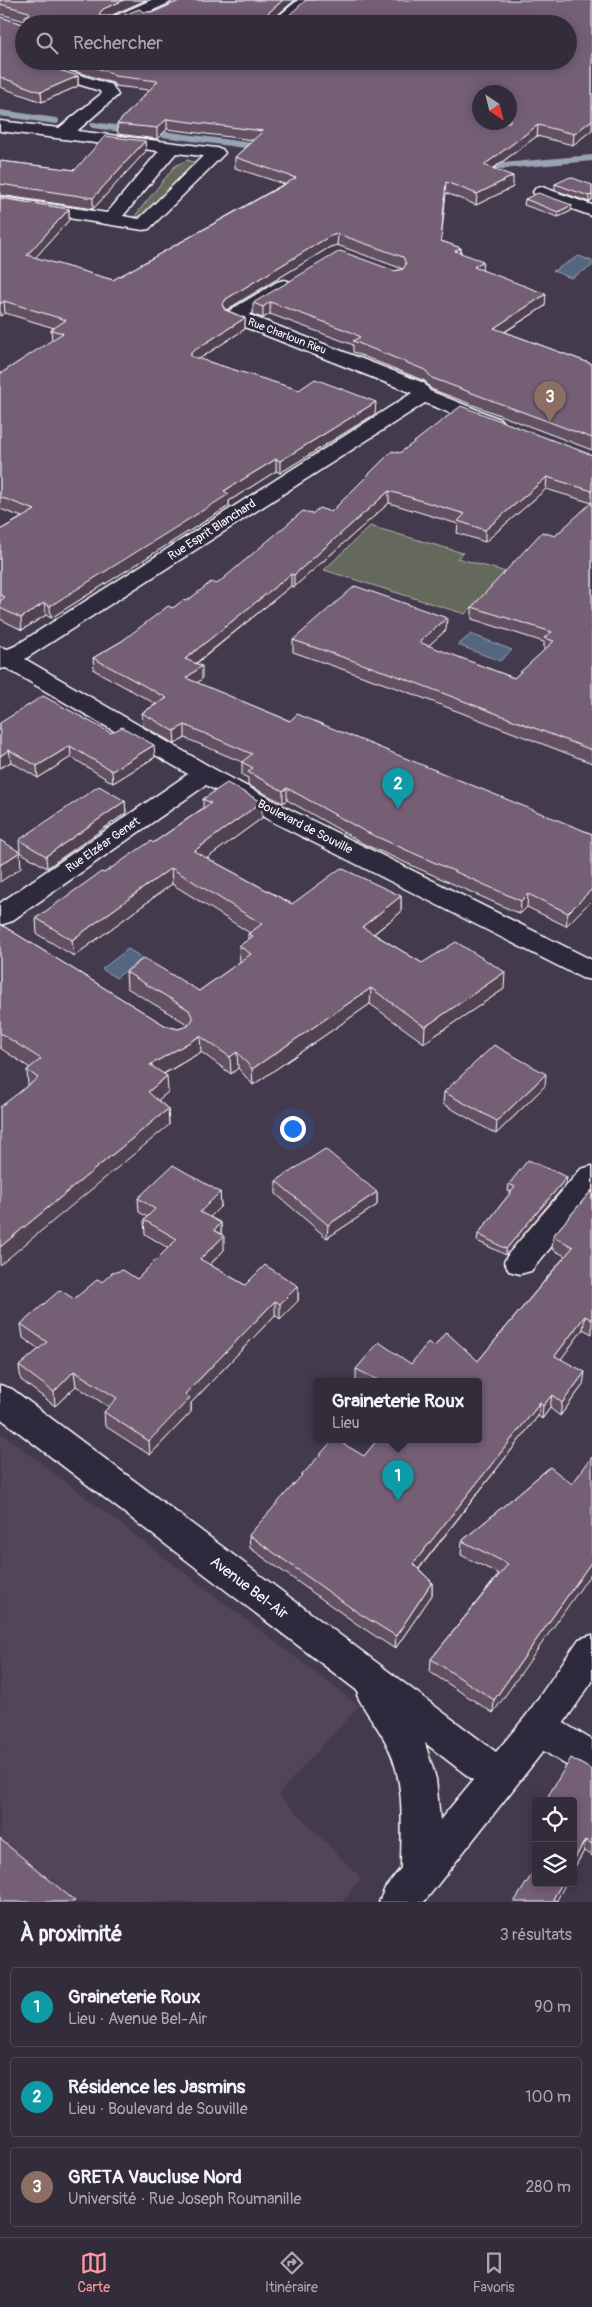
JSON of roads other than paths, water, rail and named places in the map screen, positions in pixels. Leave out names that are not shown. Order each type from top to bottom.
[{"type":"street","points":[[288,15],[306,0]]},
{"type":"street","points":[[134,15],[171,2]]},
{"type":"street","points":[[149,15],[171,2]]},
{"type":"street","points":[[57,70],[106,88],[110,95],[64,133]]},
{"type":"street","points":[[0,126],[216,153],[143,225],[0,202]]},
{"type":"street","points":[[111,219],[171,148]]},
{"type":"street","points":[[542,192],[592,211]]},
{"type":"street","name":"Rue Charloun Rieu","points":[[298,278],[234,316],[417,387],[422,395]]},
{"type":"street","points":[[422,395],[514,431]]},
{"type":"street","name":"Rue Esprit Blanchard","points":[[2,658],[23,650],[422,395]]},
{"type":"street","name":"Boulevard de Souville","points":[[2,658],[282,816],[592,971]]},
{"type":"street","name":"Rue Elzéar Genet","points":[[6,926],[205,774]]},
{"type":"street","points":[[520,1262],[592,1177]]},
{"type":"street","name":"Avenue Bel-Air","points":[[0,1399],[499,1777]]},
{"type":"street","points":[[410,1888],[539,1728],[592,1651]]},
{"type":"street","points":[[359,1671],[397,1724],[415,1767],[420,1806],[410,1888]]},
{"type":"street","points":[[539,1728],[592,1761]]},
{"type":"water","points":[[579,256],[592,261],[592,266],[571,278],[553,271]]},
{"type":"water","points":[[471,634],[512,650],[500,661],[458,645]]},
{"type":"water","points":[[128,949],[143,958],[116,978],[102,969]]},
{"type":"waterway","points":[[0,113],[56,121]]},
{"type":"waterway","points":[[93,125],[129,130]]},
{"type":"waterway","points":[[148,132],[260,147]]},
{"type":"waterway","points":[[481,168],[592,158]]},
{"type":"place","name":"GRETA Vaucluse Nord","points":[[550,422]]},
{"type":"place","name":"Résidence les Jasmins","points":[[398,809]]},
{"type":"place","name":"Graineterie Roux","points":[[398,1501]]}]
